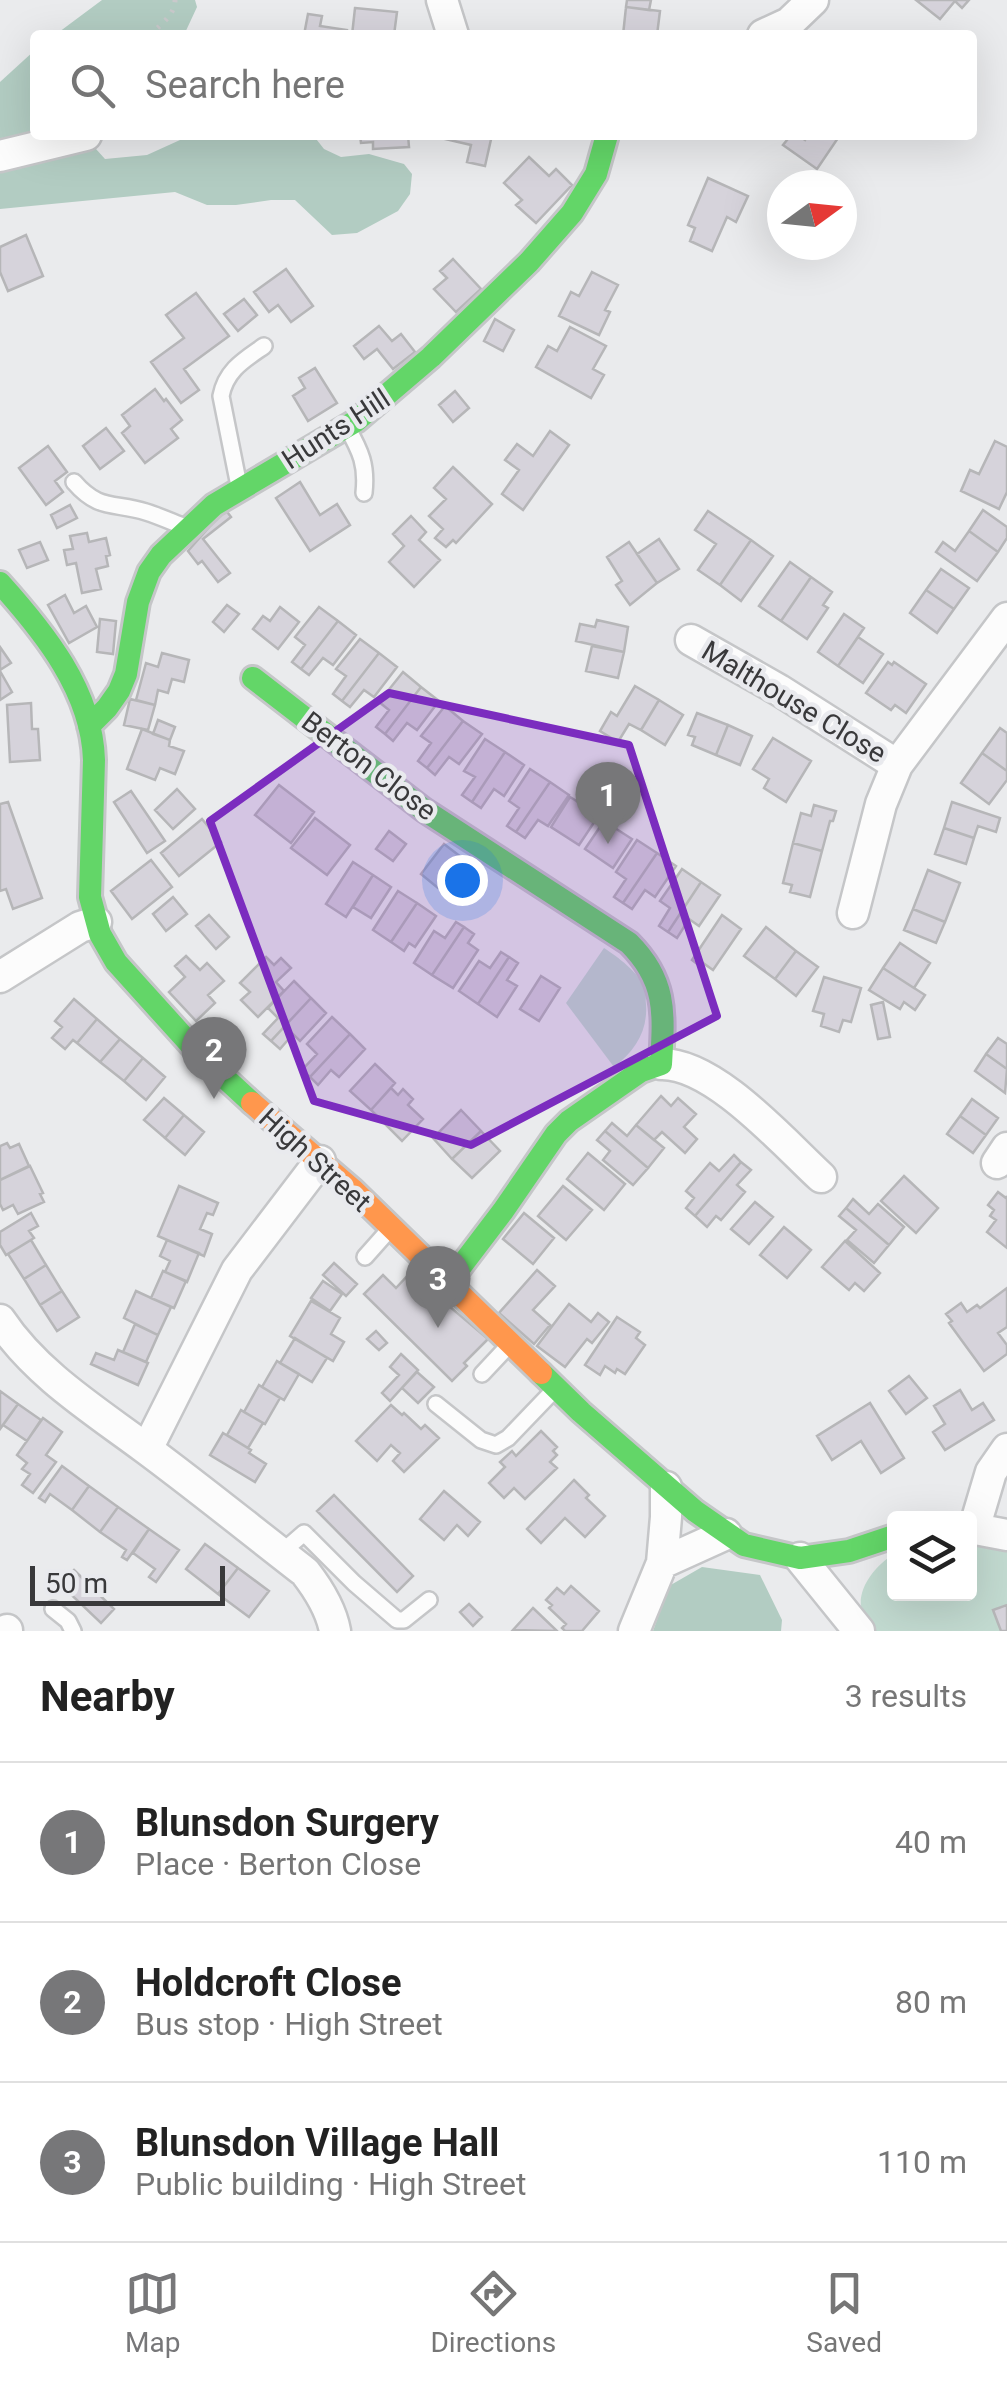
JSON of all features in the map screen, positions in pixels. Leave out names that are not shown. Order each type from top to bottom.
[{"type":"street","points":[[442,0],[452,30]]},
{"type":"street","points":[[773,30],[789,23],[813,0]]},
{"type":"street","points":[[0,156],[66,140]]},
{"type":"street","name":"Hunts Hill","points":[[89,726],[108,709],[122,685],[146,578],[166,550],[200,516],[347,427],[400,386],[525,266],[587,191],[596,176],[606,140]]},
{"type":"street","name":"High Street","points":[[0,582],[55,656],[89,726],[95,767],[90,897],[96,922],[116,962],[158,1011],[239,1091],[320,1161],[556,1388],[666,1487],[744,1545],[800,1558]]},
{"type":"street","name":"Malthouse Close","points":[[853,913],[882,804],[897,764],[1007,618]]},
{"type":"street","name":"Malthouse Close","points":[[691,640],[897,764]]},
{"type":"street","name":"Berton Close","points":[[253,678],[424,810],[640,953],[654,972],[664,1004],[661,1064]]},
{"type":"street","points":[[0,978],[80,927],[96,922]]},
{"type":"street","points":[[449,1282],[556,1134],[618,1086],[661,1064],[688,1068],[706,1076],[821,1176]]},
{"type":"street","points":[[147,1449],[237,1270],[320,1161]]},
{"type":"street","points":[[0,1320],[20,1345],[75,1397],[305,1572],[324,1599],[335,1631]]},
{"type":"street","points":[[977,1515],[992,1472],[1007,1449]]},
{"type":"street","points":[[634,1631],[662,1563],[666,1487]]},
{"type":"street","points":[[977,1530],[1007,1535]]},
{"type":"street","points":[[662,1563],[726,1534]]},
{"type":"street","points":[[800,1558],[849,1551],[887,1538]]},
{"type":"street","points":[[800,1558],[859,1631]]},
{"type":"lane","points":[[240,490],[220,396],[228,374],[264,346]]},
{"type":"lane","points":[[347,427],[365,466],[364,493]]},
{"type":"lane","points":[[74,482],[95,501],[148,512],[188,528]]},
{"type":"lane","points":[[365,1256],[390,1229]]},
{"type":"lane","points":[[482,1374],[510,1344]]},
{"type":"lane","points":[[436,1404],[482,1440],[496,1445],[508,1438],[556,1388]]},
{"type":"lane","points":[[280,1553],[304,1533],[397,1620],[404,1620],[429,1600]]},
{"type":"lane","points":[[54,1608],[74,1631]]},
{"type":"path","points":[[155,30],[170,16],[175,0]]},
{"type":"highlighted area","points":[[389,693],[629,745],[717,1016],[471,1145],[314,1101],[210,821]]},
{"type":"green space","points":[[102,0],[195,0],[197,7],[186,30],[62,30]]},
{"type":"green space","points":[[30,55],[30,140],[101,140],[96,149],[105,159],[147,155],[180,140],[317,140],[324,149],[341,157],[369,154],[404,164],[412,174],[410,194],[398,211],[357,233],[332,235],[295,200],[207,205],[175,192],[0,209],[0,82]]},
{"type":"green space","points":[[604,948],[633,971],[646,992],[642,1032],[634,1047],[614,1067],[566,1003]]},
{"type":"green space","points":[[977,1545],[1007,1549],[1007,1631],[874,1631],[866,1621],[861,1600],[868,1579],[887,1559],[887,1601],[977,1601]]},
{"type":"green space","points":[[702,1567],[760,1575],[782,1620],[781,1631],[653,1631],[669,1586]]},
{"type":"building","points":[[627,0],[651,0],[649,10],[626,7]]},
{"type":"building","points":[[916,0],[969,0],[962,8],[955,1],[940,19]]},
{"type":"building","points":[[626,7],[660,11],[658,30],[624,30]]},
{"type":"building","points":[[355,8],[397,12],[395,30],[353,30]]},
{"type":"building","points":[[308,14],[322,16],[320,26],[347,30],[305,30]]},
{"type":"building","points":[[361,140],[408,140],[409,147],[373,149],[373,142]]},
{"type":"building","points":[[450,140],[491,140],[485,166],[467,162],[471,145]]},
{"type":"building","points":[[787,140],[837,140],[817,169],[783,145]]},
{"type":"building","points":[[529,157],[549,176],[556,169],[572,185],[536,223],[516,205],[522,200],[504,183]]},
{"type":"building","points":[[708,178],[748,196],[736,222],[727,217],[712,251],[690,241],[695,228],[688,225]]},
{"type":"building","points":[[26,235],[43,276],[8,291],[0,272],[0,247]]},
{"type":"building","points":[[453,259],[481,289],[456,312],[434,289],[447,278],[440,271]]},
{"type":"building","points":[[286,269],[313,306],[291,322],[278,305],[269,312],[254,292]]},
{"type":"building","points":[[592,272],[618,285],[605,310],[610,312],[599,335],[559,316],[571,292],[579,296]]},
{"type":"building","points":[[196,293],[229,336],[184,369],[199,390],[181,403],[151,362],[184,338],[166,315]]},
{"type":"building","points":[[244,299],[257,315],[238,331],[224,314]]},
{"type":"building","points":[[495,319],[514,330],[503,351],[484,341]]},
{"type":"building","points":[[379,326],[392,341],[401,334],[415,352],[393,369],[377,349],[364,359],[354,346]]},
{"type":"building","points":[[570,327],[606,346],[593,369],[604,375],[591,398],[536,367],[548,346],[557,351]]},
{"type":"building","points":[[315,368],[337,403],[308,421],[293,396],[305,388],[299,378]]},
{"type":"building","points":[[155,389],[182,420],[171,429],[178,438],[145,463],[122,433],[130,426],[122,415]]},
{"type":"building","points":[[455,391],[469,408],[453,422],[439,405]]},
{"type":"building","points":[[106,428],[124,451],[100,469],[83,446]]},
{"type":"building","points":[[550,431],[569,445],[523,510],[502,494],[519,470],[505,460],[517,444],[533,456]]},
{"type":"building","points":[[995,441],[1007,447],[1007,492],[999,509],[961,491],[970,470],[979,474]]},
{"type":"building","points":[[48,446],[67,472],[55,481],[63,492],[46,505],[19,468]]},
{"type":"building","points":[[453,467],[492,504],[456,543],[453,540],[446,547],[435,538],[443,529],[429,516],[446,499],[434,488]]},
{"type":"building","points":[[300,482],[320,515],[337,504],[350,525],[310,551],[276,498]]},
{"type":"building","points":[[70,505],[77,518],[57,528],[51,515]]},
{"type":"building","points":[[225,509],[231,517],[203,539],[230,573],[218,582],[202,561],[198,564],[188,551]]},
{"type":"building","points":[[983,510],[1007,527],[1007,538],[998,552],[969,531]]},
{"type":"building","points":[[708,511],[751,540],[720,585],[698,570],[716,544],[695,530]]},
{"type":"building","points":[[411,516],[426,532],[419,540],[440,560],[414,587],[389,562],[404,546],[393,534]]},
{"type":"building","points":[[969,531],[998,552],[977,581],[936,552],[943,542],[955,551]]},
{"type":"building","points":[[87,533],[89,542],[106,538],[110,555],[106,556],[108,566],[96,569],[101,589],[82,593],[76,563],[67,565],[64,550],[73,549],[70,536]]},
{"type":"building","points":[[659,539],[679,569],[657,583],[637,554]]},
{"type":"building","points":[[751,540],[773,556],[741,601],[720,585]]},
{"type":"building","points":[[40,542],[48,560],[27,568],[19,550]]},
{"type":"building","points":[[629,542],[657,583],[630,605],[616,585],[622,581],[607,557]]},
{"type":"building","points":[[790,562],[811,577],[781,621],[759,606]]},
{"type":"building","points":[[941,569],[969,588],[954,609],[926,590]]},
{"type":"building","points":[[811,577],[832,592],[823,605],[828,608],[807,639],[781,621]]},
{"type":"building","points":[[926,590],[954,609],[937,633],[910,613]]},
{"type":"building","points":[[65,595],[74,613],[86,606],[97,627],[69,643],[48,605]]},
{"type":"building","points":[[227,605],[239,614],[224,632],[213,622]]},
{"type":"building","points":[[280,607],[299,622],[278,649],[253,629],[263,616],[270,621]]},
{"type":"building","points":[[319,607],[338,621],[301,669],[292,662],[305,645],[295,637]]},
{"type":"building","points":[[844,614],[864,628],[838,666],[818,652]]},
{"type":"building","points":[[100,619],[116,621],[113,654],[97,652]]},
{"type":"building","points":[[597,620],[628,627],[624,652],[576,641],[580,624],[595,627]]},
{"type":"building","points":[[338,621],[356,635],[333,665],[323,658],[309,675],[301,669]]},
{"type":"building","points":[[858,637],[883,654],[863,683],[838,666]]},
{"type":"building","points":[[360,639],[379,653],[342,701],[333,694],[346,676],[336,669]]},
{"type":"building","points":[[592,646],[624,652],[618,678],[586,671]]},
{"type":"building","points":[[0,647],[11,663],[0,670]]},
{"type":"building","points":[[162,653],[189,660],[184,682],[172,679],[168,693],[158,690],[155,705],[136,700],[146,663],[158,667]]},
{"type":"building","points":[[379,653],[397,667],[374,697],[364,690],[350,707],[342,701]]},
{"type":"building","points":[[888,662],[894,662],[926,684],[906,713],[895,705],[891,710],[866,693]]},
{"type":"building","points":[[0,671],[12,692],[0,700]]},
{"type":"building","points":[[403,672],[421,687],[385,734],[376,727],[389,710],[379,702]]},
{"type":"building","points":[[635,686],[659,700],[641,730],[629,724],[618,742],[600,731],[611,712],[617,716]]},
{"type":"building","points":[[421,687],[439,701],[417,730],[407,723],[393,741],[385,734]]},
{"type":"building","points":[[130,699],[155,705],[148,730],[124,725]]},
{"type":"building","points":[[659,700],[683,715],[665,745],[641,730]]},
{"type":"building","points":[[31,703],[32,729],[38,729],[40,760],[10,762],[7,705]]},
{"type":"building","points":[[445,706],[463,721],[427,768],[418,761],[431,743],[421,736]]},
{"type":"building","points":[[697,713],[728,725],[716,755],[692,745],[695,737],[688,735]]},
{"type":"building","points":[[158,720],[175,727],[170,740],[153,734]]},
{"type":"building","points":[[463,721],[482,734],[459,764],[449,757],[435,775],[427,768]]},
{"type":"building","points":[[728,725],[752,736],[740,765],[716,755]]},
{"type":"building","points":[[1000,728],[1007,733],[1007,771],[982,753]]},
{"type":"building","points":[[142,729],[170,740],[169,746],[184,751],[175,774],[160,768],[155,780],[127,769]]},
{"type":"building","points":[[773,738],[811,761],[786,802],[764,788],[769,779],[753,769]]},
{"type":"building","points":[[485,739],[505,752],[472,802],[462,795],[475,777],[464,771]]},
{"type":"building","points":[[505,752],[524,765],[504,796],[494,789],[481,808],[472,802]]},
{"type":"building","points":[[982,753],[1007,771],[1007,780],[989,804],[961,783]]},
{"type":"building","points":[[530,769],[550,782],[516,832],[507,826],[519,808],[509,801]]},
{"type":"building","points":[[550,782],[569,795],[548,826],[538,820],[525,838],[516,832]]},
{"type":"building","points":[[279,785],[314,812],[291,843],[255,815]]},
{"type":"building","points":[[177,789],[195,809],[173,829],[155,810]]},
{"type":"building","points":[[131,791],[165,841],[147,853],[114,802]]},
{"type":"building","points":[[570,797],[599,815],[579,845],[551,827]]},
{"type":"building","points":[[8,802],[42,898],[13,909],[6,889],[0,891],[0,804]]},
{"type":"building","points":[[952,802],[1000,818],[996,832],[978,826],[974,838],[944,828]]},
{"type":"building","points":[[814,805],[836,811],[822,851],[793,843],[801,813],[811,816]]},
{"type":"building","points":[[315,818],[350,845],[327,875],[291,848]]},
{"type":"building","points":[[202,819],[221,842],[179,876],[161,853]]},
{"type":"building","points":[[604,821],[632,839],[613,868],[585,849]]},
{"type":"building","points":[[944,828],[974,838],[966,864],[935,854]]},
{"type":"building","points":[[389,831],[406,844],[393,861],[376,849]]},
{"type":"building","points":[[637,840],[657,853],[623,903],[614,897],[626,879],[616,872]]},
{"type":"building","points":[[793,843],[822,851],[810,897],[790,892],[792,885],[783,883]]},
{"type":"building","points":[[444,844],[461,857],[438,888],[421,874]]},
{"type":"building","points":[[657,853],[676,866],[655,897],[645,890],[632,909],[623,903]]},
{"type":"building","points":[[151,860],[172,887],[132,919],[111,891]]},
{"type":"building","points":[[353,862],[373,875],[346,917],[326,904]]},
{"type":"building","points":[[682,869],[701,882],[668,932],[659,926],[670,908],[660,901]]},
{"type":"building","points":[[928,870],[960,883],[945,922],[913,909]]},
{"type":"building","points":[[373,875],[391,887],[371,918],[353,907]]},
{"type":"building","points":[[701,882],[720,895],[699,926],[689,919],[677,938],[668,932]]},
{"type":"building","points":[[398,891],[417,903],[391,942],[373,930]]},
{"type":"building","points":[[173,897],[187,914],[166,931],[153,914]]},
{"type":"building","points":[[417,903],[436,916],[415,947],[409,943],[404,951],[391,942]]},
{"type":"building","points":[[913,909],[945,922],[936,943],[904,930]]},
{"type":"building","points":[[209,915],[229,937],[216,949],[196,926]]},
{"type":"building","points":[[722,915],[741,929],[713,970],[692,960]]},
{"type":"building","points":[[456,922],[464,927],[432,975],[414,963],[434,931],[445,938]]},
{"type":"building","points":[[464,927],[474,934],[468,943],[478,950],[453,988],[432,975]]},
{"type":"building","points":[[766,927],[796,951],[775,979],[744,956]]},
{"type":"building","points":[[900,943],[930,963],[914,988],[883,968]]},
{"type":"building","points":[[796,951],[818,967],[796,996],[775,979]]},
{"type":"building","points":[[501,952],[509,957],[478,1004],[459,991],[479,961],[490,968]]},
{"type":"building","points":[[186,956],[200,970],[207,963],[224,981],[208,995],[215,1003],[196,1021],[169,992],[185,977],[175,966]]},
{"type":"building","points":[[266,957],[274,965],[281,958],[291,968],[276,982],[284,991],[258,1017],[241,1000],[250,992],[240,983]]},
{"type":"building","points":[[509,957],[518,963],[507,980],[517,986],[497,1017],[478,1004]]},
{"type":"building","points":[[883,968],[925,995],[915,1010],[904,1002],[900,1009],[869,990]]},
{"type":"building","points":[[541,976],[560,988],[539,1021],[520,1009]]},
{"type":"building","points":[[824,977],[861,988],[851,1022],[843,1020],[839,1032],[821,1026],[824,1014],[813,1011]]},
{"type":"building","points":[[294,981],[311,998],[271,1041],[263,1034],[278,1018],[268,1008]]},
{"type":"building","points":[[311,998],[326,1013],[300,1041],[293,1034],[280,1049],[271,1041]]},
{"type":"building","points":[[74,999],[97,1019],[77,1043],[73,1040],[65,1049],[52,1038],[62,1027],[55,1021]]},
{"type":"building","points":[[883,1002],[890,1037],[878,1039],[871,1005]]},
{"type":"building","points":[[332,1017],[350,1034],[310,1077],[302,1070],[317,1054],[307,1044]]},
{"type":"building","points":[[97,1019],[120,1039],[100,1062],[77,1043]]},
{"type":"building","points":[[350,1034],[365,1049],[339,1077],[331,1070],[318,1085],[310,1077]]},
{"type":"building","points":[[998,1038],[1007,1044],[1007,1069],[986,1054]]},
{"type":"building","points":[[120,1039],[143,1058],[124,1081],[100,1062]]},
{"type":"building","points":[[986,1054],[1007,1069],[1005,1093],[975,1071]]},
{"type":"building","points":[[143,1058],[165,1077],[146,1100],[124,1081]]},
{"type":"building","points":[[375,1064],[395,1083],[371,1110],[350,1091]]},
{"type":"building","points":[[391,1088],[398,1095],[403,1089],[413,1099],[408,1105],[423,1119],[402,1141],[371,1110]]},
{"type":"building","points":[[661,1096],[671,1106],[678,1098],[696,1114],[684,1127],[697,1139],[685,1153],[662,1132],[654,1140],[636,1125]]},
{"type":"building","points":[[164,1098],[184,1115],[165,1138],[144,1120]]},
{"type":"building","points":[[972,1099],[998,1118],[986,1135],[960,1116]]},
{"type":"building","points":[[461,1110],[481,1131],[452,1159],[433,1138]]},
{"type":"building","points":[[184,1115],[204,1132],[185,1155],[165,1138]]},
{"type":"building","points":[[960,1116],[986,1135],[973,1153],[947,1134]]},
{"type":"building","points":[[612,1123],[627,1136],[636,1125],[664,1148],[648,1168],[605,1131]]},
{"type":"building","points":[[481,1131],[500,1151],[472,1178],[452,1159]]},
{"type":"building","points":[[605,1131],[648,1168],[633,1185],[603,1160],[610,1151],[597,1140]]},
{"type":"building","points":[[7,1143],[10,1148],[19,1144],[29,1166],[0,1180],[0,1146]]},
{"type":"building","points":[[588,1153],[625,1184],[604,1210],[567,1179]]},
{"type":"building","points":[[734,1155],[741,1162],[695,1216],[686,1208],[694,1198],[686,1191],[710,1163],[719,1171]]},
{"type":"building","points":[[741,1162],[751,1170],[737,1185],[745,1192],[721,1220],[716,1216],[707,1227],[695,1216]]},
{"type":"building","points":[[30,1166],[44,1202],[18,1214],[13,1205],[3,1210],[0,1180]]},
{"type":"building","points":[[904,1176],[938,1208],[916,1233],[881,1201]]},
{"type":"building","points":[[179,1186],[218,1203],[213,1215],[207,1213],[200,1229],[212,1234],[204,1256],[158,1236]]},
{"type":"building","points":[[563,1186],[592,1210],[566,1240],[538,1216]]},
{"type":"building","points":[[998,1192],[1007,1196],[1007,1248],[987,1232],[996,1220],[990,1216],[994,1210],[988,1205]]},
{"type":"building","points":[[853,1199],[869,1214],[878,1204],[904,1227],[889,1245],[846,1208]]},
{"type":"building","points":[[755,1202],[773,1217],[749,1244],[731,1229]]},
{"type":"building","points":[[846,1208],[889,1245],[874,1263],[847,1240],[856,1230],[839,1216]]},
{"type":"building","points":[[31,1213],[38,1226],[29,1231],[34,1238],[6,1255],[0,1245],[0,1232]]},
{"type":"building","points":[[524,1213],[554,1238],[533,1264],[503,1239]]},
{"type":"building","points":[[784,1227],[811,1250],[787,1278],[760,1255]]},
{"type":"building","points":[[31,1240],[46,1265],[24,1279],[8,1254]]},
{"type":"building","points":[[167,1240],[199,1253],[187,1282],[165,1272],[170,1261],[160,1256]]},
{"type":"building","points":[[845,1241],[880,1273],[864,1291],[855,1283],[849,1290],[822,1267]]},
{"type":"building","points":[[334,1263],[357,1284],[346,1296],[323,1275]]},
{"type":"building","points":[[46,1265],[62,1291],[40,1305],[24,1279]]},
{"type":"building","points":[[537,1270],[555,1286],[533,1310],[550,1325],[534,1344],[499,1313]]},
{"type":"building","points":[[163,1271],[186,1281],[174,1308],[151,1298]]},
{"type":"building","points":[[410,1273],[488,1339],[452,1381],[364,1294],[383,1275],[396,1288]]},
{"type":"building","points":[[323,1281],[342,1294],[330,1311],[311,1298]]},
{"type":"building","points":[[1007,1288],[1007,1327],[998,1333],[1007,1345],[1007,1354],[984,1371],[946,1314],[961,1303],[967,1312],[977,1305],[980,1308]]},
{"type":"building","points":[[62,1291],[79,1317],[57,1331],[40,1305]]},
{"type":"building","points":[[136,1291],[171,1307],[158,1335],[124,1318]]},
{"type":"building","points":[[311,1301],[340,1318],[331,1334],[344,1342],[333,1361],[290,1336]]},
{"type":"building","points":[[569,1304],[591,1322],[598,1313],[609,1322],[592,1343],[587,1339],[565,1367],[537,1346]]},
{"type":"building","points":[[617,1317],[640,1332],[636,1338],[645,1345],[625,1374],[605,1366],[600,1375],[585,1365]]},
{"type":"building","points":[[135,1324],[158,1335],[146,1362],[123,1352]]},
{"type":"building","points":[[376,1331],[387,1343],[379,1350],[367,1339]]},
{"type":"building","points":[[295,1338],[327,1358],[312,1382],[280,1363]]},
{"type":"building","points":[[118,1350],[148,1363],[138,1385],[91,1364],[96,1353],[114,1360]]},
{"type":"building","points":[[401,1354],[418,1370],[390,1401],[382,1393],[399,1375],[390,1367]]},
{"type":"building","points":[[277,1361],[299,1374],[284,1400],[262,1387]]},
{"type":"building","points":[[417,1372],[434,1387],[418,1403],[402,1388]]},
{"type":"building","points":[[909,1376],[927,1398],[906,1414],[889,1391]]},
{"type":"building","points":[[259,1385],[280,1398],[265,1424],[244,1412]]},
{"type":"building","points":[[960,1390],[972,1410],[983,1403],[994,1420],[945,1450],[933,1432],[945,1424],[934,1406]]},
{"type":"building","points":[[0,1391],[18,1404],[0,1429]]},
{"type":"building","points":[[870,1403],[904,1458],[881,1473],[861,1441],[832,1460],[817,1436]]},
{"type":"building","points":[[18,1404],[41,1420],[27,1441],[3,1425]]},
{"type":"building","points":[[391,1405],[439,1438],[404,1472],[393,1461],[400,1453],[391,1445],[377,1461],[356,1441]]},
{"type":"building","points":[[241,1410],[263,1423],[248,1448],[227,1435]]},
{"type":"building","points":[[43,1418],[62,1432],[46,1455],[56,1462],[33,1493],[22,1485],[30,1474],[22,1469],[27,1463],[17,1455]]},
{"type":"building","points":[[541,1431],[557,1447],[553,1451],[557,1455],[550,1462],[557,1468],[525,1499],[514,1488],[504,1498],[489,1483],[505,1467],[500,1462],[512,1451],[516,1456]]},
{"type":"building","points":[[223,1433],[266,1464],[255,1482],[210,1455]]},
{"type":"building","points":[[62,1466],[89,1486],[72,1510],[50,1494],[45,1502],[39,1498]]},
{"type":"building","points":[[574,1480],[605,1516],[585,1537],[565,1518],[541,1543],[527,1529]]},
{"type":"building","points":[[89,1486],[118,1507],[100,1532],[72,1510]]},
{"type":"building","points":[[444,1491],[480,1522],[468,1536],[457,1525],[444,1540],[420,1519]]},
{"type":"building","points":[[334,1495],[413,1576],[397,1592],[317,1511]]},
{"type":"building","points":[[118,1507],[149,1529],[127,1560],[122,1557],[126,1550],[100,1532]]},
{"type":"building","points":[[149,1529],[179,1550],[156,1582],[149,1577],[155,1569],[133,1553]]},
{"type":"building","points":[[205,1544],[238,1568],[218,1594],[186,1569]]},
{"type":"building","points":[[238,1568],[269,1591],[249,1617],[218,1594]]},
{"type":"building","points":[[74,1570],[114,1609],[101,1623],[60,1584]]},
{"type":"building","points":[[571,1586],[599,1611],[582,1631],[565,1631],[562,1628],[566,1624],[546,1600],[557,1588],[564,1594]]},
{"type":"building","points":[[469,1604],[482,1617],[473,1626],[460,1612]]},
{"type":"building","points":[[1007,1605],[1007,1631],[1001,1631],[993,1610]]},
{"type":"building","points":[[533,1608],[557,1631],[513,1630]]},
{"type":"traffic: fast","points":[[89,726],[119,691],[126,674],[138,602],[149,572],[161,555],[214,505],[356,421],[431,357],[529,262],[572,213],[596,174],[606,140]]},
{"type":"traffic: fast","points":[[0,583],[49,642],[85,710],[94,760],[90,897],[100,934],[116,962],[199,1054],[252,1103]]},
{"type":"traffic: fast","points":[[253,678],[424,810],[629,943],[657,985],[663,1029],[661,1064],[641,1071],[556,1134],[449,1282]]},
{"type":"traffic: fast","points":[[541,1373],[695,1511],[744,1545],[800,1558],[849,1551],[887,1538]]},
{"type":"traffic: slow","points":[[252,1103],[352,1189],[541,1373]]},
{"type":"place","name":"Blunsdon Surgery","points":[[608,844]]},
{"type":"place","name":"Holdcroft Close","points":[[214,1099]]},
{"type":"place","name":"Blunsdon Village Hall","points":[[438,1328]]}]
